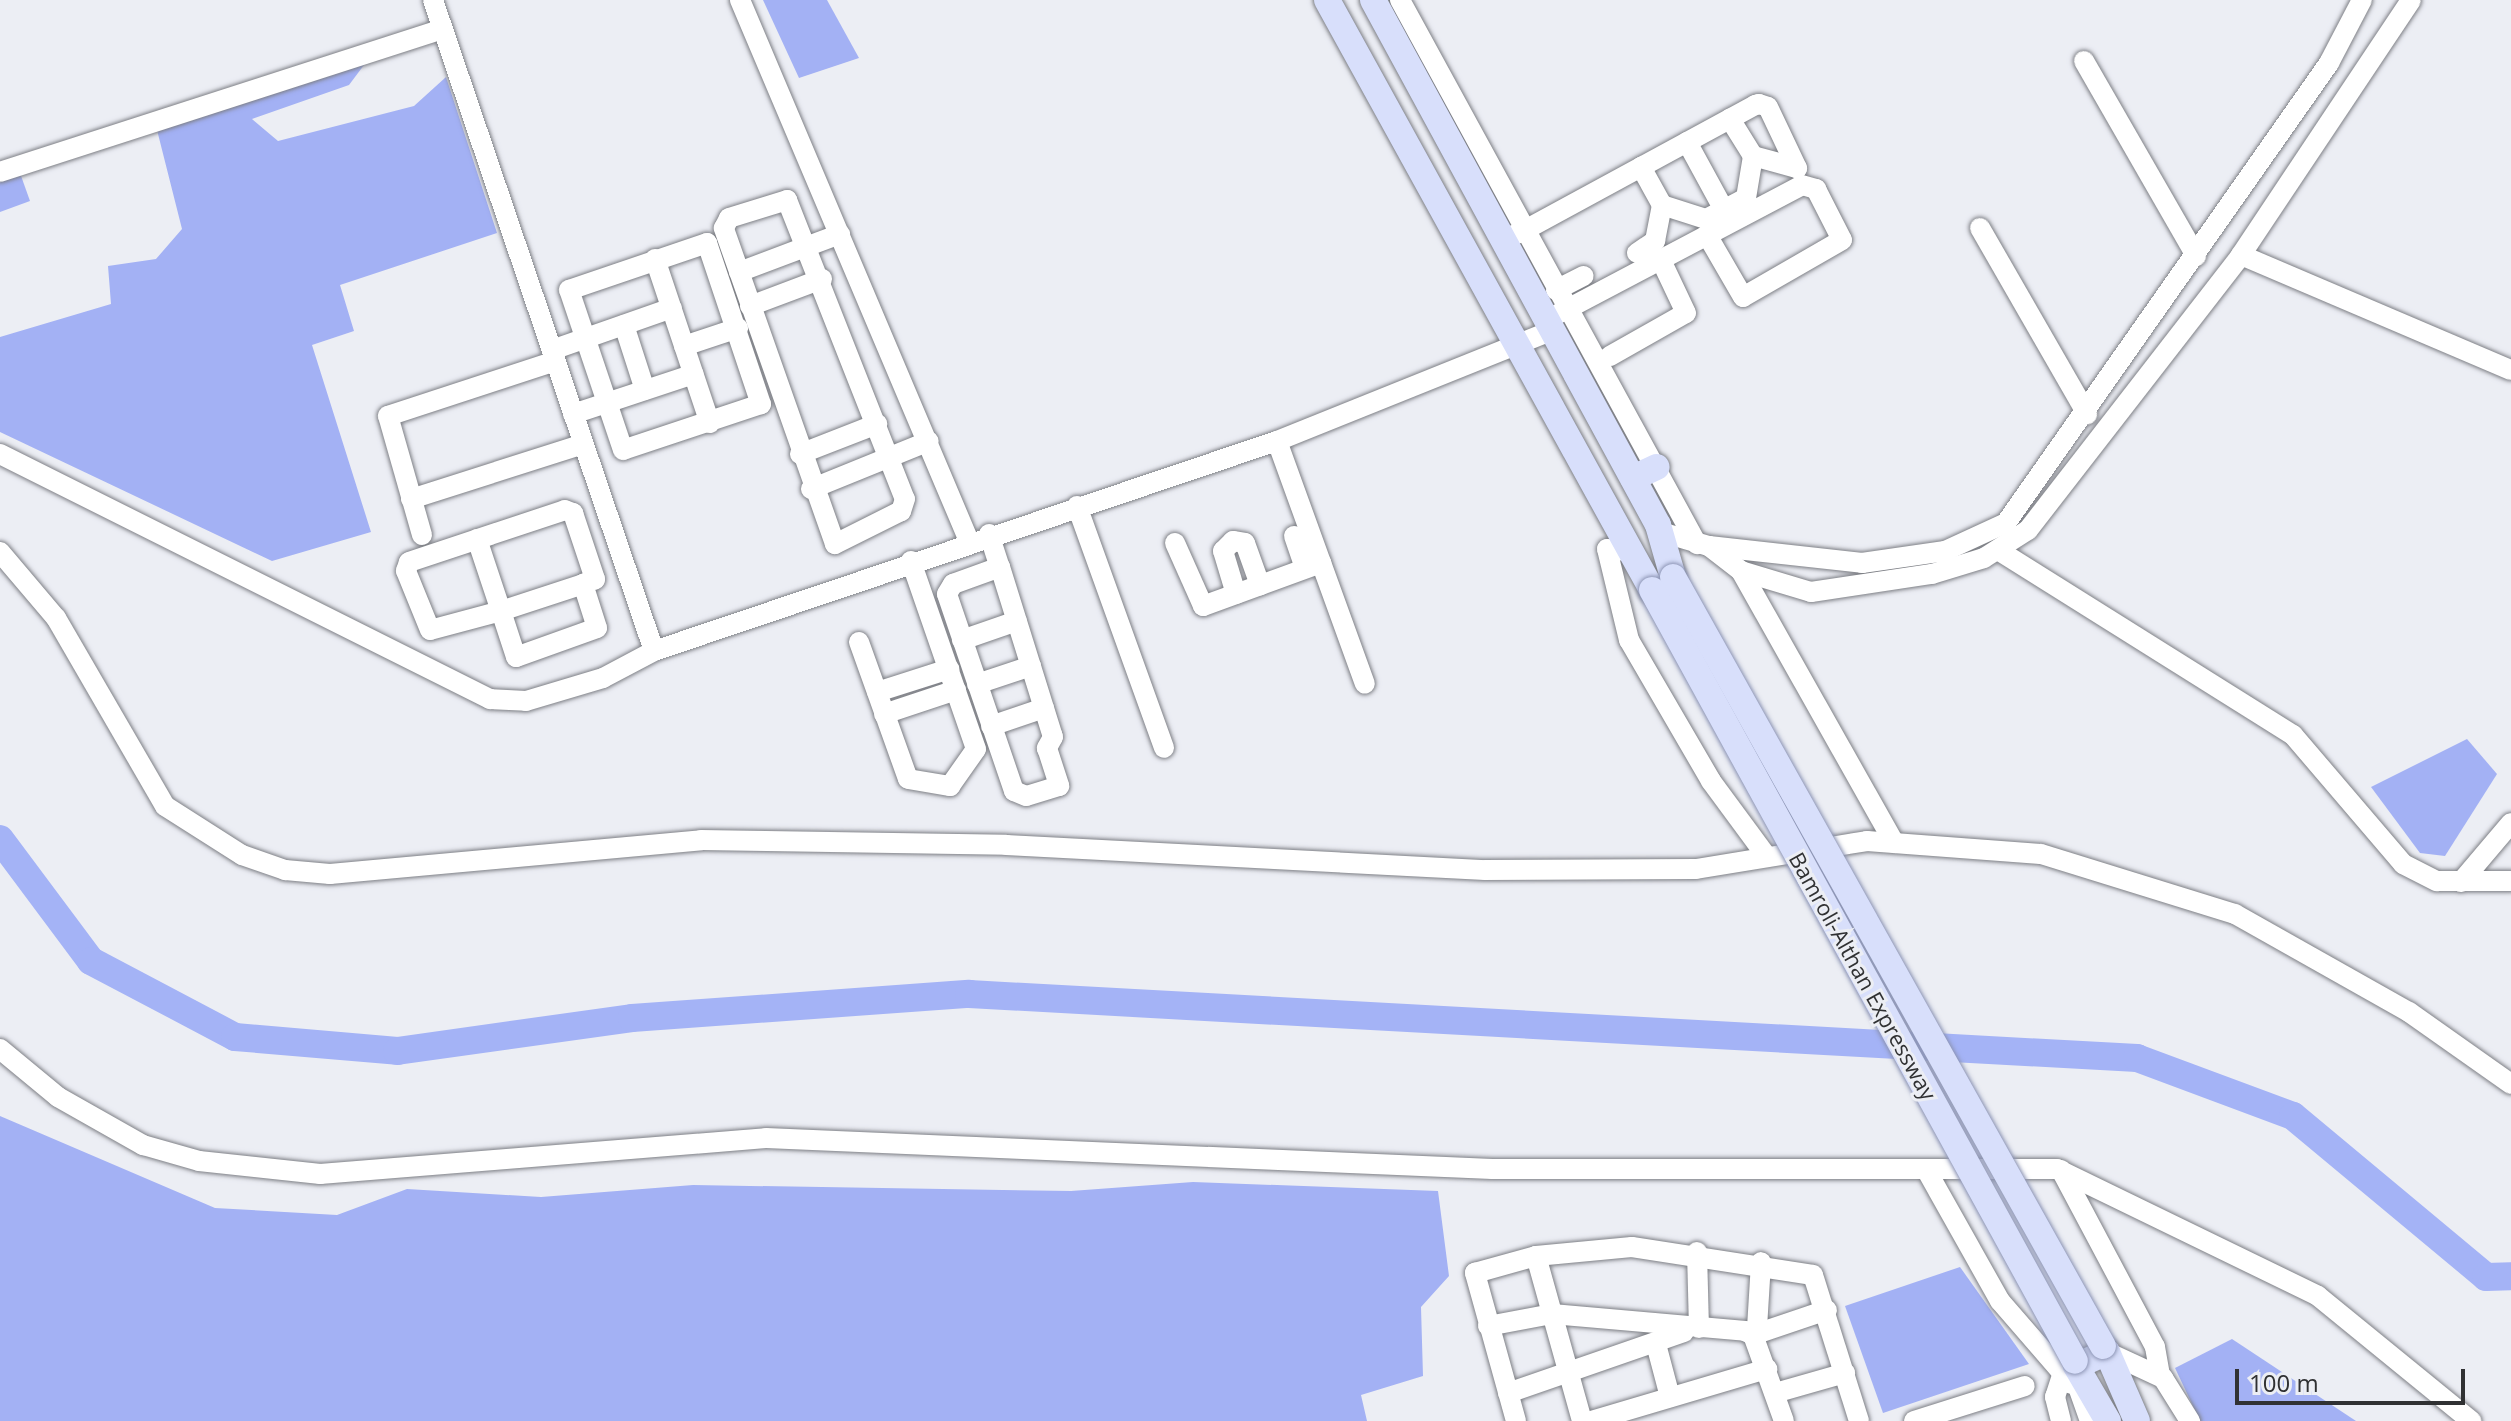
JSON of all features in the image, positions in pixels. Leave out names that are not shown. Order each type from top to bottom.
[{"type":"main road","points":[[1327,0],[1420,187],[1516,347],[1618,550],[1662,584],[2148,1421]]},
{"type":"main road","points":[[1373,0],[1514,235],[1661,532],[1662,584]]},
{"type":"main road","points":[[1633,478],[1657,467]]},
{"type":"main road","name":"Bamroli-Althan Expressway","points":[[1662,584],[2072,1370]]},
{"type":"main road","points":[[2072,1370],[2105,1349]]},
{"type":"main road","points":[[2105,1349],[2137,1421]]},
{"type":"main road","points":[[2072,1370],[2101,1421]]},
{"type":"main road","points":[[2072,1370],[2108,1421]]},
{"type":"street","points":[[433,0],[654,651]]},
{"type":"street","points":[[740,0],[969,541]]},
{"type":"street","points":[[1400,0],[1514,235],[1556,290],[1554,321],[1657,467],[1703,545],[1741,571],[1811,592],[1843,590],[1932,574],[1998,550],[2028,530],[2241,255],[2411,0]]},
{"type":"street","points":[[1661,532],[1703,545],[1862,563],[1945,551],[2006,523],[2087,414],[2329,63],[2362,0]]},
{"type":"street","points":[[0,172],[442,29]]},
{"type":"street","points":[[2084,61],[2196,256]]},
{"type":"street","points":[[1514,235],[1763,103],[1797,168],[1753,156]]},
{"type":"street","points":[[1662,205],[1706,219],[1749,194],[1753,156],[1730,119]]},
{"type":"street","points":[[1687,142],[1724,210]]},
{"type":"street","points":[[1637,253],[1655,241],[1662,205],[1641,167]]},
{"type":"street","points":[[0,454],[490,699],[526,701],[603,678],[654,651],[911,561],[1277,441],[1516,347],[1554,321],[1661,260],[1707,235],[1807,184],[1842,240],[1743,297],[1707,235]]},
{"type":"street","points":[[787,200],[810,245],[877,424],[904,507],[839,543],[828,537],[739,272],[724,228],[729,218],[787,200]]},
{"type":"street","points":[[1980,228],[2087,414]]},
{"type":"street","points":[[739,272],[840,234]]},
{"type":"street","points":[[710,246],[761,404],[625,450],[584,338],[571,288],[655,259],[710,246]]},
{"type":"street","points":[[2241,255],[2511,370]]},
{"type":"street","points":[[655,259],[710,423]]},
{"type":"street","points":[[1610,356],[1686,313],[1661,260]]},
{"type":"street","points":[[1556,290],[1584,276]]},
{"type":"street","points":[[750,306],[822,279]]},
{"type":"street","points":[[422,535],[387,424],[391,413],[553,355],[584,338],[672,308]]},
{"type":"street","points":[[624,325],[645,390]]},
{"type":"street","points":[[684,346],[738,328]]},
{"type":"street","points":[[573,414],[694,374]]},
{"type":"street","points":[[800,454],[877,424]]},
{"type":"street","points":[[811,489],[929,441]]},
{"type":"street","points":[[1277,441],[1313,565],[1365,684]]},
{"type":"street","points":[[411,499],[583,444]]},
{"type":"street","points":[[1077,506],[1164,748]]},
{"type":"street","points":[[477,539],[501,611],[521,658],[595,631],[589,582],[570,510],[477,539],[405,566],[421,621],[440,631],[501,611],[589,582],[626,569]]},
{"type":"street","points":[[989,534],[1000,567],[1044,708],[1056,789],[1016,795],[962,640],[948,588],[1000,567]]},
{"type":"street","points":[[1294,536],[1313,565]]},
{"type":"street","points":[[1236,594],[1223,551],[1233,541],[1245,543],[1260,585]]},
{"type":"street","points":[[1175,543],[1197,605],[1313,565]]},
{"type":"street","points":[[1618,550],[1633,648],[1711,781],[1767,857]]},
{"type":"street","points":[[1998,550],[2283,727],[2403,864],[2437,881],[2511,881]]},
{"type":"street","points":[[0,552],[51,609],[165,806],[242,855],[285,870],[330,874],[701,840],[988,844],[1485,870],[1696,869],[1854,842],[1894,843],[2084,862],[2227,911],[2409,1012],[2511,1084]]},
{"type":"street","points":[[859,642],[908,779],[947,788],[976,749],[911,561]]},
{"type":"street","points":[[1741,571],[1894,843]]},
{"type":"street","points":[[962,640],[1017,621]]},
{"type":"street","points":[[977,684],[1031,666]]},
{"type":"street","points":[[877,692],[949,669]]},
{"type":"street","points":[[884,714],[956,690]]},
{"type":"street","points":[[991,726],[1044,708]]},
{"type":"street","points":[[2461,882],[2511,823]]},
{"type":"street","points":[[0,1049],[58,1097],[143,1145],[199,1161],[329,1175],[766,1138],[1492,1169],[2061,1170],[2331,1304],[2471,1421]]},
{"type":"street","points":[[2061,1170],[2155,1347],[2160,1376],[2190,1421]]},
{"type":"street","points":[[1927,1171],[2005,1308],[2072,1370],[2090,1421]]},
{"type":"street","points":[[1516,1421],[1475,1273],[1536,1256],[1632,1247],[1697,1252],[1761,1262],[1813,1275],[1827,1310],[1859,1421]]},
{"type":"street","points":[[1694,1329],[1697,1252]]},
{"type":"street","points":[[1536,1256],[1582,1421]]},
{"type":"street","points":[[1761,1262],[1755,1332],[1784,1421]]},
{"type":"street","points":[[1488,1326],[1552,1314],[1755,1332],[1827,1310]]},
{"type":"street","points":[[1508,1393],[1568,1375],[1694,1329]]},
{"type":"street","points":[[1656,1344],[1670,1397]]},
{"type":"street","points":[[2105,1349],[2160,1376]]},
{"type":"street","points":[[1591,1421],[1767,1369]]},
{"type":"street","points":[[2061,1421],[2055,1397],[2072,1370]]},
{"type":"street","points":[[1775,1393],[1845,1373]]},
{"type":"street","points":[[1914,1421],[1978,1412],[2025,1386]]},
{"type":"shaded area","points":[[763,0],[827,0],[859,58],[799,78]]},
{"type":"shaded area","points":[[367,61],[349,85],[252,119],[278,141],[414,106],[446,77],[497,233],[340,285],[354,331],[312,345],[371,532],[272,561],[0,432],[0,337],[111,304],[108,266],[156,259],[182,229],[156,126]]},
{"type":"shaded area","points":[[20,173],[30,201],[0,212],[0,181]]},
{"type":"shaded area","points":[[2467,739],[2497,774],[2445,856],[2420,853],[2371,787]]},
{"type":"shaded area","points":[[0,1116],[215,1208],[337,1215],[407,1189],[541,1197],[693,1185],[1071,1191],[1193,1182],[1438,1191],[1449,1276],[1421,1307],[1423,1376],[1361,1395],[1367,1421],[0,1421]]},
{"type":"shaded area","points":[[1960,1267],[2029,1364],[1883,1413],[1845,1306]]},
{"type":"shaded area","points":[[2232,1339],[2356,1421],[2200,1421],[2175,1368]]},
{"type":"waterway","points":[[0,839],[91,961],[235,1037],[397,1051],[632,1018],[969,994],[2137,1058],[2293,1116],[2486,1277],[2511,1276]]}]
